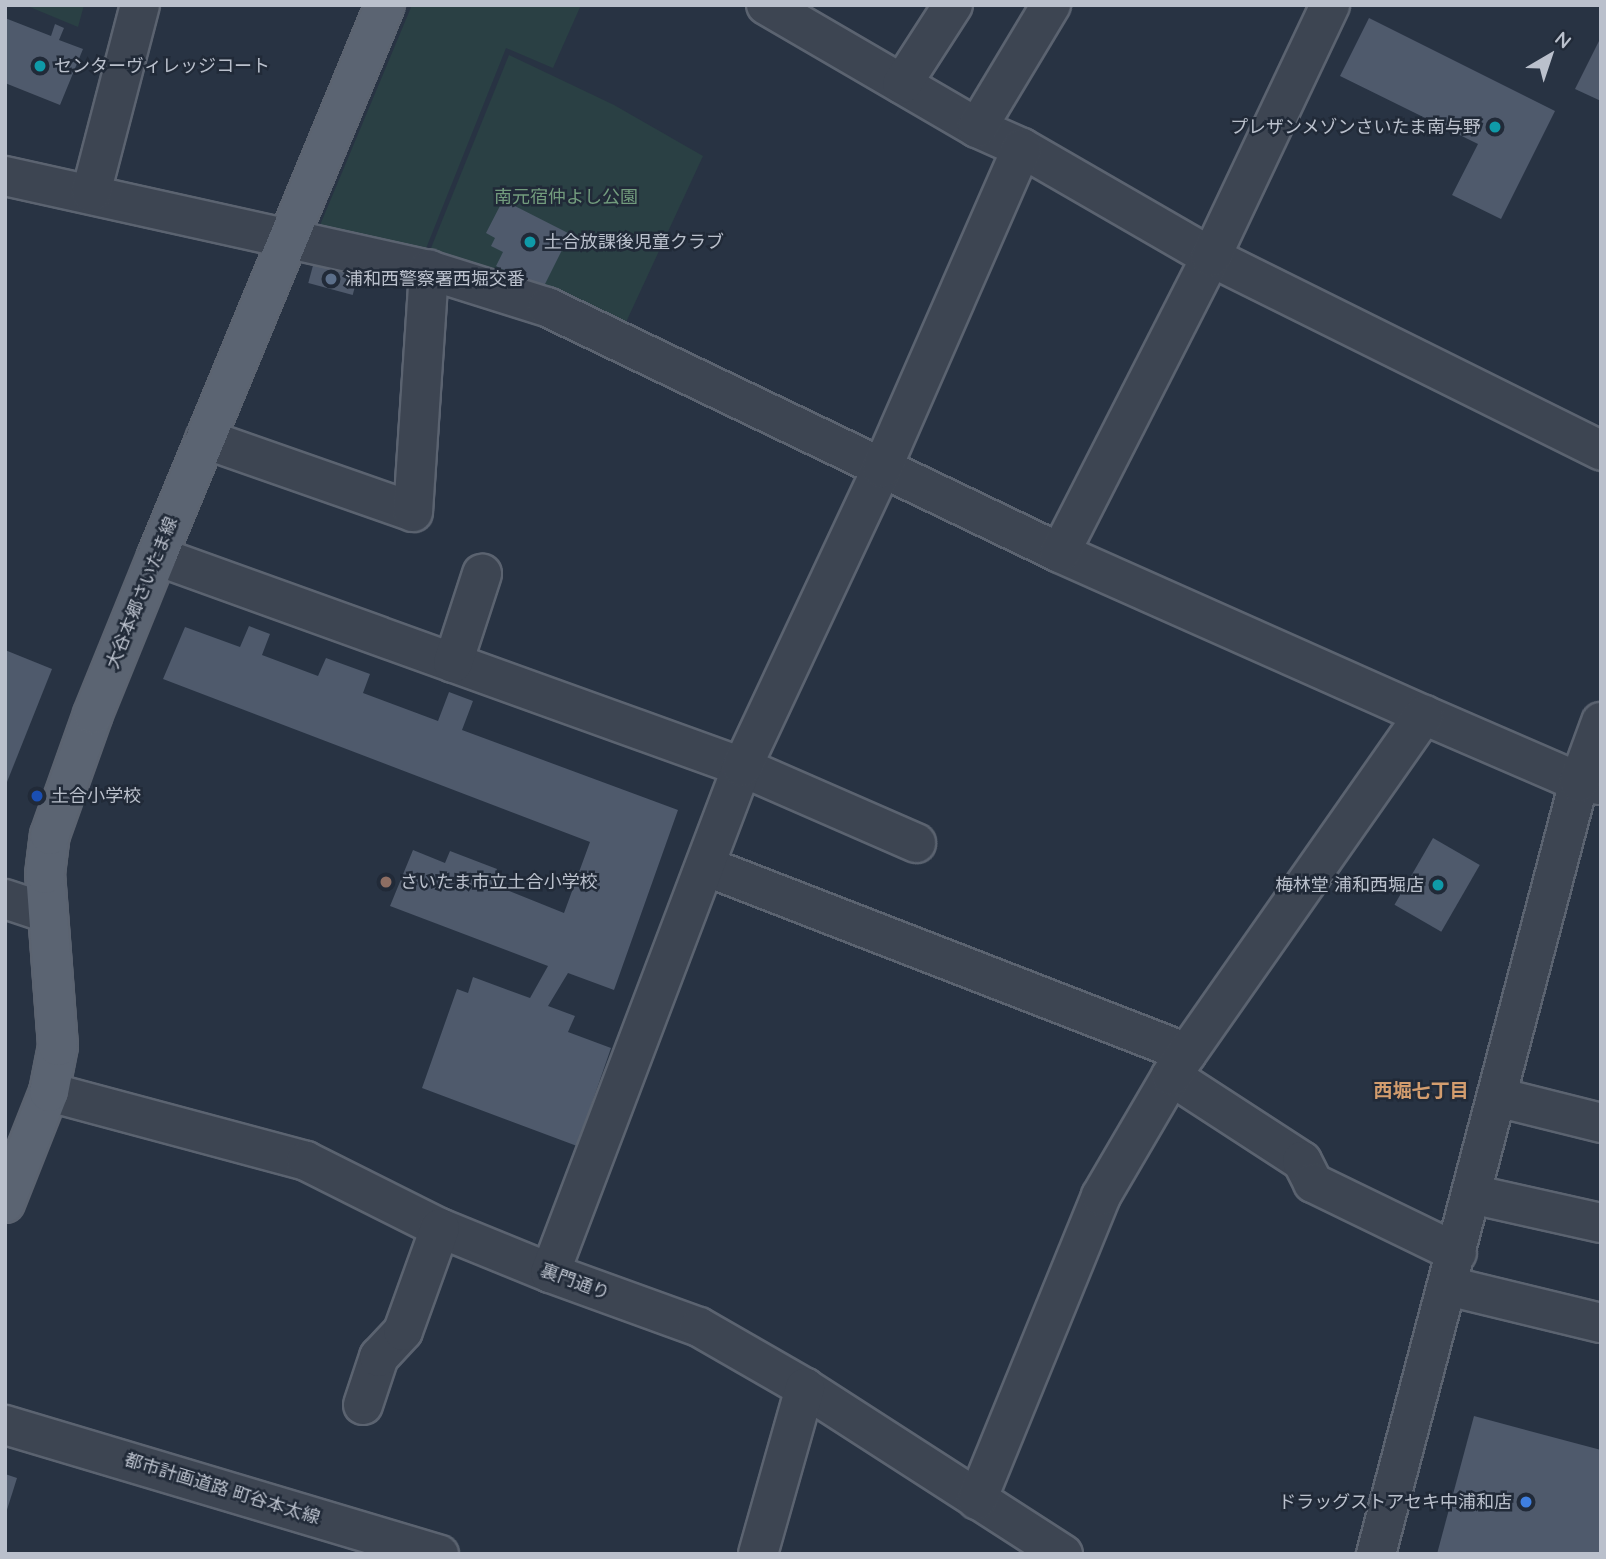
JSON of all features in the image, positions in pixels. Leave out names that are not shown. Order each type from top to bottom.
[{"type":"main road","name":"大谷本郷さいたま線","points":[[5,1203],[14,1158],[49,1092],[58,1046],[45,874],[50,835],[93,714],[287,237],[385,5]]},
{"type":"street","points":[[91,193],[140,5]]},
{"type":"street","points":[[766,5],[977,128],[1022,148],[1210,257],[1601,451]]},
{"type":"street","points":[[902,84],[953,5]]},
{"type":"street","points":[[977,128],[1051,5]]},
{"type":"street","points":[[1060,553],[1210,257],[1330,5]]},
{"type":"street","points":[[550,1273],[742,767],[882,468],[1022,148]]},
{"type":"street","points":[[5,176],[429,270],[547,307],[1060,553],[1423,715],[1590,783]]},
{"type":"street","points":[[205,439],[412,512],[429,270]]},
{"type":"street","points":[[157,556],[742,767],[916,843]]},
{"type":"street","points":[[453,663],[482,574]]},
{"type":"street","points":[[977,1500],[1101,1196],[1179,1064],[1423,715]]},
{"type":"street","points":[[1376,1554],[1497,1097],[1590,783],[1601,722]]},
{"type":"street","points":[[705,866],[1179,1064],[1302,1161],[1313,1182],[1452,1269],[1601,1323]]},
{"type":"street","points":[[5,899],[47,913]]},
{"type":"street","name":"裏門通り","points":[[49,1092],[306,1161],[440,1228],[550,1273],[699,1327],[805,1388],[1063,1554]]},
{"type":"street","points":[[1497,1097],[1601,1123]]},
{"type":"street","points":[[1471,1195],[1601,1223]]},
{"type":"street","points":[[363,1405],[379,1357],[403,1331],[440,1228]]},
{"type":"street","points":[[758,1554],[805,1388]]},
{"type":"street","name":"都市計画道路 町谷本太線","points":[[5,1425],[439,1554]]},
{"type":"green space","points":[[25,5],[84,5],[78,27]]},
{"type":"green space","points":[[412,5],[581,5],[553,68],[506,48],[423,256],[318,230]]},
{"type":"green space","name":"南元宿仲よし公園","points":[[509,55],[614,105],[703,156],[621,333],[427,258]]},
{"type":"building","name":"センターヴィレッジコート","points":[[5,18],[51,36],[55,24],[64,28],[59,40],[83,49],[60,105],[5,83]]},
{"type":"building","name":"プレザンメゾンさいたま南与野","points":[[1369,18],[1555,111],[1501,219],[1452,195],[1478,144],[1340,76]]},
{"type":"building","points":[[1601,37],[1601,101],[1575,89]]},
{"type":"building","name":"土合放課後児童クラブ","points":[[503,200],[570,234],[542,290],[496,266],[503,252],[491,246],[495,238],[486,233]]},
{"type":"building","points":[[315,258],[359,270],[353,295],[308,283]]},
{"type":"building","points":[[249,626],[270,634],[262,655],[318,676],[326,658],[370,674],[363,693],[438,721],[449,692],[473,701],[462,730],[678,810],[614,990],[568,973],[548,1006],[575,1016],[568,1032],[611,1048],[577,1146],[422,1088],[457,989],[468,993],[473,977],[530,998],[548,966],[390,906],[413,850],[445,863],[450,851],[497,869],[492,884],[564,913],[590,842],[163,679],[185,627],[240,647]]},
{"type":"building","points":[[5,650],[52,669],[5,787]]},
{"type":"building","name":"梅林堂 浦和西堀店","points":[[1433,838],[1480,865],[1441,932],[1394,905]]},
{"type":"building","name":"ドラッグストアセキ中浦和店","points":[[1474,1416],[1601,1450],[1601,1554],[1437,1554]]},
{"type":"building","points":[[5,1474],[17,1478],[6,1513],[5,1513]]},
{"type":"place","name":"センターヴィレッジコート","points":[[40,66]]},
{"type":"place","name":"プレザンメゾンさいたま南与野","points":[[1495,127]]},
{"type":"place","name":"土合放課後児童クラブ","points":[[530,242]]},
{"type":"place","name":"浦和西警察署西堀交番","points":[[331,279]]},
{"type":"place","name":"土合小学校","points":[[37,796]]},
{"type":"place","name":"さいたま市立土合小学校","points":[[386,882]]},
{"type":"place","name":"梅林堂 浦和西堀店","points":[[1438,885]]},
{"type":"place","name":"ドラッグストアセキ中浦和店","points":[[1526,1502]]},
{"type":"district","name":"西堀七丁目","points":[[1421,1091]]}]
